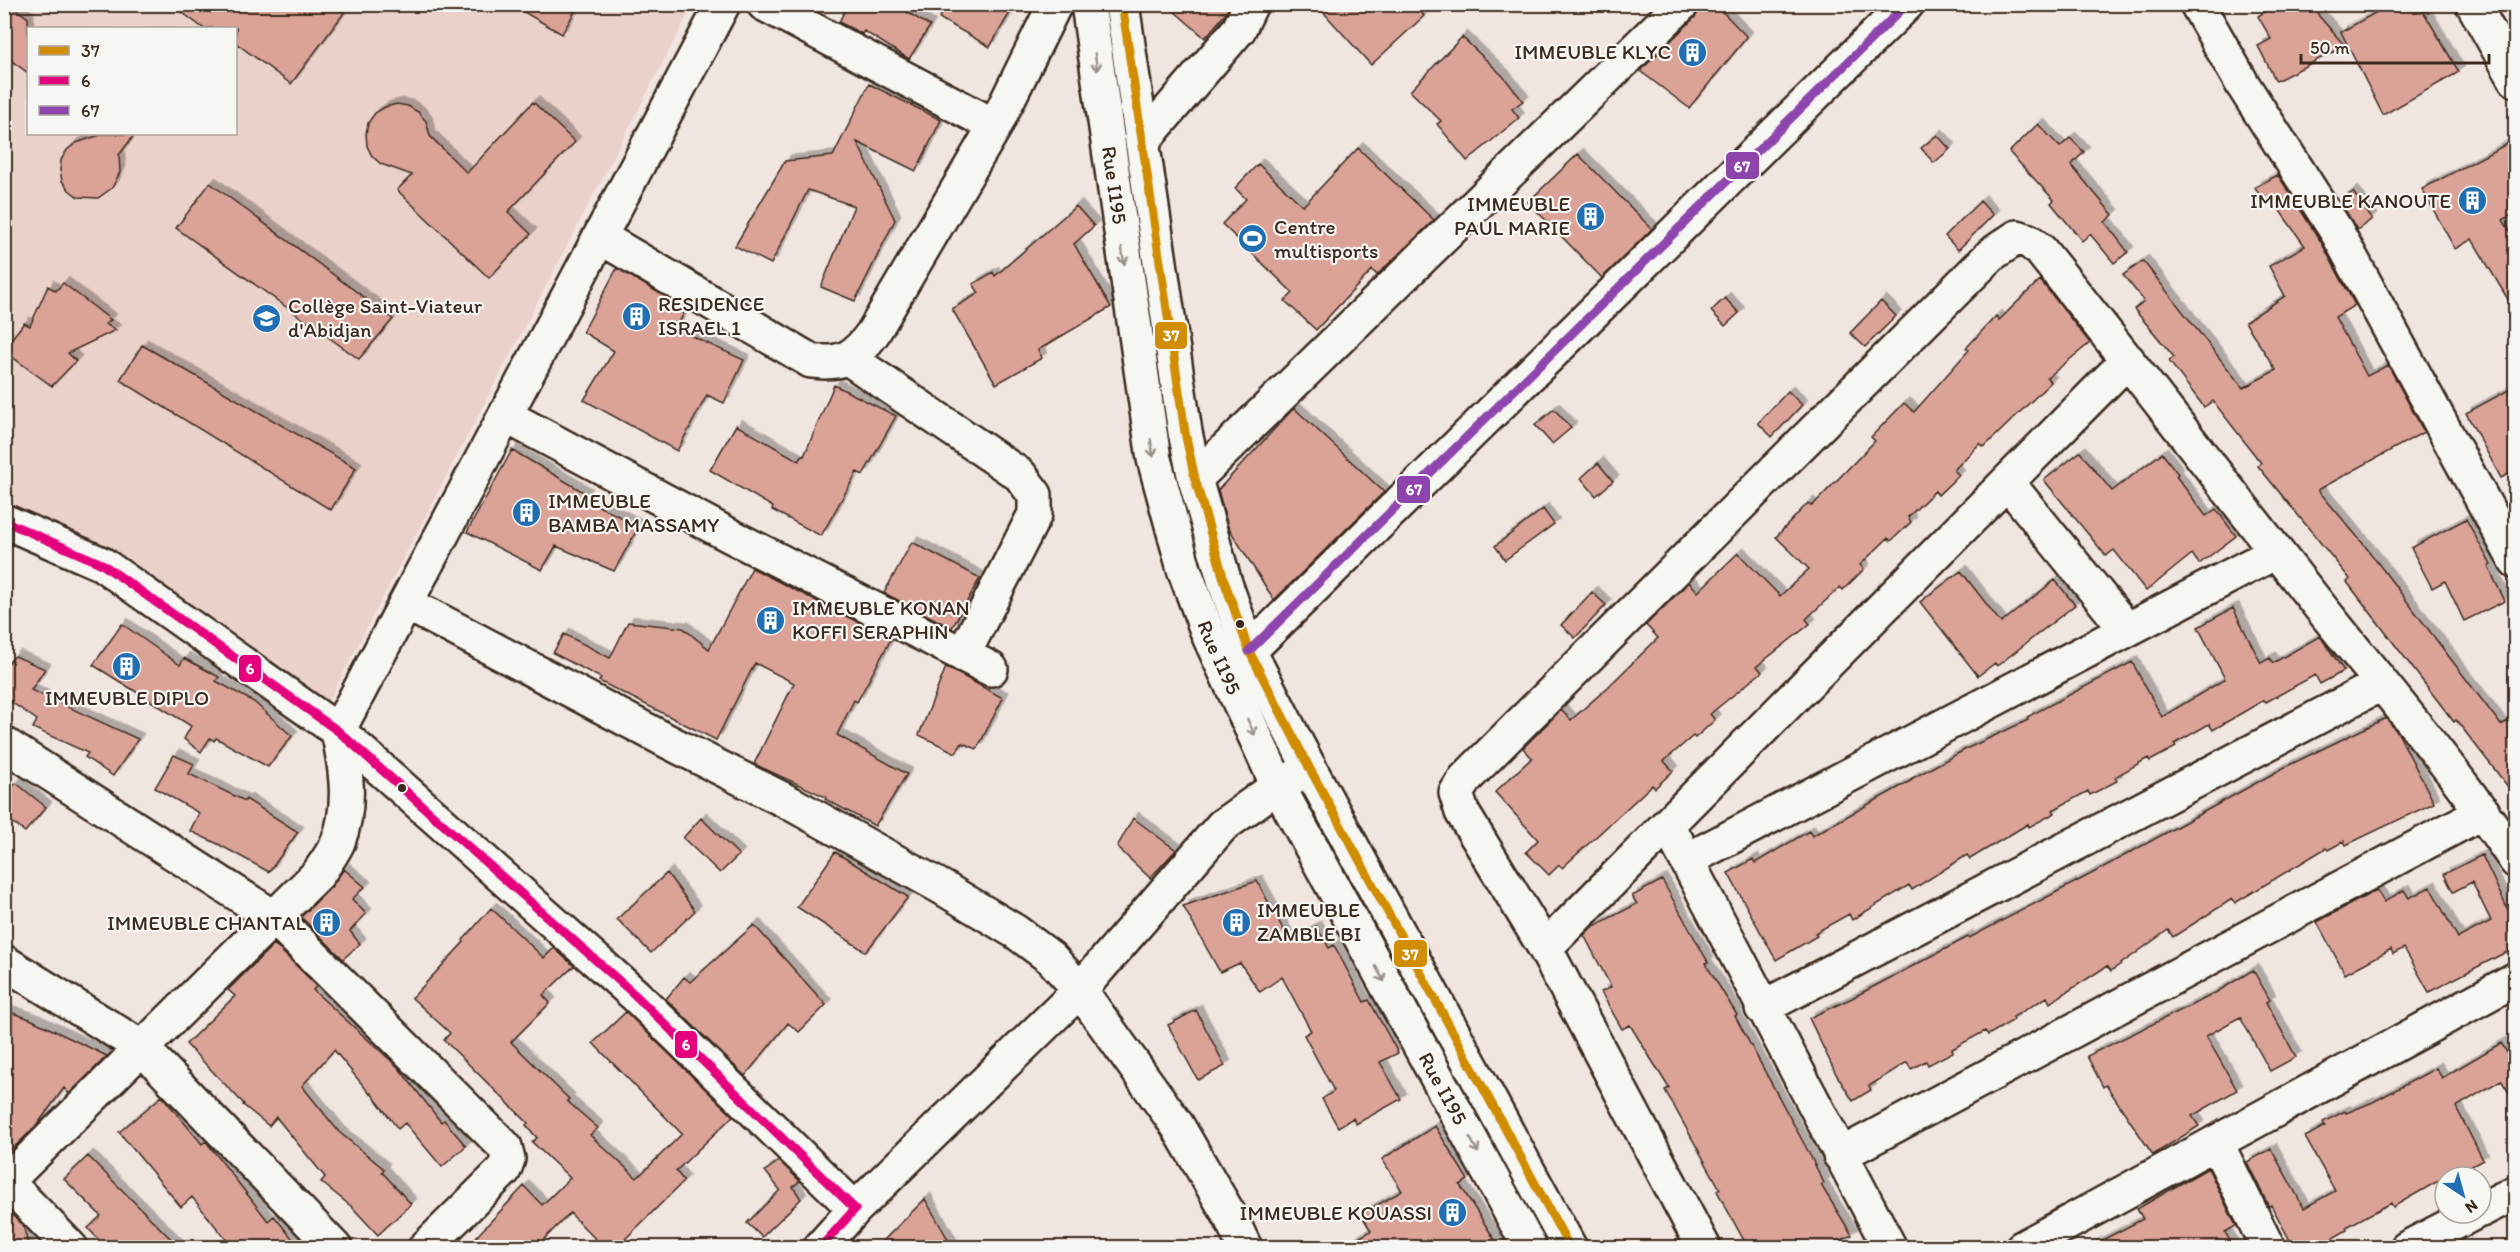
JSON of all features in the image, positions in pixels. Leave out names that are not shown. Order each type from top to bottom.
[{"type":"street","points":[[71,1248],[6,1181],[318,874],[337,844],[345,816],[346,768],[338,731],[723,4]]},
{"type":"street","points":[[764,4],[995,126]]},
{"type":"street","points":[[600,237],[811,361],[832,363],[848,358],[862,349],[873,333],[995,126],[1055,4]]},
{"type":"street","name":"Rue I195","points":[[1088,4],[1154,459],[1184,569],[1209,636],[1278,786],[1530,1248]]},
{"type":"street","name":"Rue I195","points":[[1122,4],[1185,432],[1195,479],[1225,583],[1249,651],[1310,769],[1570,1248]]},
{"type":"street","points":[[1142,142],[1239,29],[1251,4]]},
{"type":"street","points":[[1195,479],[1682,4]]},
{"type":"street","points":[[1249,651],[1907,4]]},
{"type":"street","points":[[2197,4],[2243,86],[2337,232],[2516,562]]},
{"type":"street","points":[[2473,4],[2516,80]]},
{"type":"street","points":[[1704,1248],[1545,948],[1462,812],[1456,793],[1465,778],[1992,254],[2017,237],[2029,241],[2041,251],[2483,812],[2516,861]]},
{"type":"street","points":[[506,416],[729,535],[977,662],[1035,514],[1035,495],[1020,475],[848,358]]},
{"type":"street","points":[[1545,948],[2128,360]]},
{"type":"street","points":[[2007,482],[2127,630]]},
{"type":"street","points":[[4,521],[102,564],[338,731],[635,995],[855,1209]]},
{"type":"street","points":[[1687,860],[2276,552]]},
{"type":"street","points":[[406,603],[658,737],[792,804],[943,888],[1016,933],[1051,958],[1080,990],[1177,1125],[1232,1218],[1245,1248]]},
{"type":"street","points":[[1762,1008],[2381,684]]},
{"type":"street","points":[[4,744],[274,918],[505,1147],[508,1159],[504,1170],[424,1248]]},
{"type":"street","points":[[820,1248],[855,1209],[1080,990],[1222,826],[1278,786],[1310,769]]},
{"type":"street","points":[[1840,1155],[2483,812]]},
{"type":"street","points":[[1668,825],[1762,1008],[1890,1248]]},
{"type":"street","points":[[4,962],[141,1047],[335,1248]]},
{"type":"street","points":[[2022,1248],[2516,979]]},
{"type":"street","points":[[2216,1142],[2268,1248]]},
{"type":"street","points":[[2493,1204],[2516,1192]]},
{"type":"street","points":[[2407,1248],[2451,1225]]},
{"type":"shaded area","name":"Collège Saint-Viateur d'Abidjan","points":[[5,5],[693,5],[327,704],[109,548],[5,502]]},
{"type":"building","points":[[4,4],[9,4],[28,18],[27,72],[4,55]]},
{"type":"building","points":[[171,4],[333,4],[344,13],[291,84],[237,44],[237,27],[202,27]]},
{"type":"building","points":[[510,4],[579,4],[562,34]]},
{"type":"building","points":[[848,4],[894,4],[930,26],[909,59],[864,31],[862,34],[839,22]]},
{"type":"building","points":[[947,4],[1015,4],[990,47],[939,18]]},
{"type":"building","points":[[1166,4],[1230,4],[1226,13],[1205,38]]},
{"type":"building","points":[[1316,4],[1414,4],[1424,16],[1371,65]]},
{"type":"building","name":"IMMEUBLE KLYC","points":[[1700,4],[1715,4],[1747,37],[1689,108],[1640,71],[1695,17]]},
{"type":"building","points":[[2277,4],[2313,4],[2319,16],[2345,46],[2276,81],[2258,46],[2271,39],[2258,16]]},
{"type":"building","points":[[2391,4],[2419,4],[2459,72],[2383,115],[2341,32]]},
{"type":"building","points":[[1462,37],[1503,76],[1523,101],[1512,109],[1519,118],[1467,161],[1437,124],[1441,121],[1410,91]]},
{"type":"building","points":[[869,84],[941,120],[916,171],[857,142],[895,220],[855,301],[821,287],[854,206],[808,190],[771,264],[735,246],[785,161],[833,156]]},
{"type":"building","points":[[533,102],[575,142],[508,212],[531,234],[489,278],[397,190],[412,175],[381,164],[372,156],[367,146],[368,123],[375,113],[385,107],[397,104],[408,106],[426,121],[430,136],[467,173]]},
{"type":"building","points":[[2038,124],[2060,147],[2070,138],[2084,152],[2071,165],[2113,215],[2105,222],[2128,252],[2114,263],[2090,234],[2082,241],[2051,203],[2054,200],[2009,152]]},
{"type":"building","points":[[100,135],[134,135],[119,155],[120,172],[112,188],[98,198],[78,197],[62,181],[61,160],[67,150],[76,143]]},
{"type":"building","points":[[1937,135],[1950,149],[1934,163],[1921,148]]},
{"type":"building","name":"IMMEUBLE KANOUTE","points":[[2516,139],[2516,212],[2503,220],[2516,241],[2516,313],[2472,239],[2455,249],[2422,189]]},
{"type":"building","points":[[1358,148],[1434,220],[1377,275],[1372,270],[1316,330],[1285,301],[1293,293],[1222,224],[1246,199],[1235,188],[1258,164],[1303,206]]},
{"type":"building","name":"IMMEUBLE PAUL MARIE","points":[[1578,154],[1652,229],[1602,278],[1528,202]]},
{"type":"building","points":[[2278,175],[2321,242],[2355,305],[2335,317],[2367,376],[2388,365],[2424,432],[2318,490],[2365,546],[2501,725],[2508,721],[2516,730],[2516,797],[2456,720],[2454,722],[2347,582],[2350,579],[2258,466],[2261,463],[2213,401],[2204,407],[2169,361],[2174,357],[2134,309],[2144,301],[2123,275],[2143,261],[2243,388],[2276,370],[2245,322],[2285,296],[2269,266],[2305,246],[2273,201],[2265,206],[2255,187]]},
{"type":"building","points":[[210,183],[393,319],[359,359],[176,228]]},
{"type":"building","points":[[2353,192],[2372,219],[2357,230],[2340,201]]},
{"type":"building","points":[[1980,201],[1993,215],[1958,250],[1945,236]]},
{"type":"building","points":[[1076,206],[1094,226],[1074,244],[1111,307],[1038,350],[1042,358],[996,384],[952,309],[979,293],[973,284],[993,272],[995,276]]},
{"type":"building","points":[[617,268],[686,309],[676,329],[744,360],[724,403],[707,395],[677,451],[584,400],[614,351],[583,332]]},
{"type":"building","points":[[2040,280],[2090,343],[2047,378],[2051,382],[1984,447],[1980,443],[1954,470],[1959,475],[1938,495],[1935,491],[1908,517],[1911,522],[1891,541],[1888,538],[1860,565],[1864,569],[1843,590],[1840,587],[1806,619],[1810,624],[1757,666],[1762,672],[1710,714],[1715,720],[1664,761],[1673,771],[1655,788],[1652,785],[1562,868],[1559,865],[1549,875],[1526,852],[1538,840],[1495,792],[1532,758],[1523,748],[1561,710],[1571,720],[1606,689],[1658,638],[1646,625],[1689,582],[1698,592],[1738,553],[1780,596],[1809,569],[1776,537],[1808,503],[1812,506],[1875,441],[1871,437],[1904,403],[1914,412],[1969,350],[1966,348],[1996,316],[1999,320]]},
{"type":"building","points":[[63,283],[111,320],[105,324],[116,330],[68,353],[76,361],[52,386],[4,351],[4,348],[24,323],[30,326],[48,286],[56,291]]},
{"type":"building","points":[[1725,298],[1739,313],[1725,326],[1711,311]]},
{"type":"building","points":[[1881,301],[1896,316],[1865,347],[1850,333]]},
{"type":"building","points":[[142,345],[356,468],[331,510],[120,380]]},
{"type":"building","points":[[834,385],[896,416],[863,475],[857,472],[821,536],[772,510],[773,507],[710,470],[736,425],[799,461],[802,455],[804,456]]},
{"type":"building","points":[[2516,386],[2516,470],[2501,478],[2466,413]]},
{"type":"building","points":[[1788,391],[1802,405],[1772,437],[1758,423]]},
{"type":"building","points":[[1294,408],[1384,492],[1274,600],[1228,527],[1218,490]]},
{"type":"building","points":[[1554,409],[1571,428],[1552,444],[1535,425]]},
{"type":"building","name":"IMMEUBLE BAMBA MASSAMY","points":[[512,450],[587,494],[584,499],[639,526],[614,571],[556,546],[542,570],[467,532]]},
{"type":"building","points":[[2080,452],[2112,491],[2162,453],[2206,516],[2216,509],[2236,536],[2199,564],[2192,554],[2146,591],[2114,550],[2106,556],[2044,480]]},
{"type":"building","points":[[1598,463],[1613,481],[1596,496],[1581,478]]},
{"type":"building","points":[[1543,509],[1554,524],[1505,560],[1495,546]]},
{"type":"building","points":[[2466,519],[2491,565],[2488,567],[2505,601],[2464,621],[2445,581],[2432,588],[2411,548]]},
{"type":"building","points":[[912,542],[980,578],[952,628],[884,593]]},
{"type":"building","points":[[752,568],[891,639],[857,702],[854,700],[837,735],[907,774],[875,826],[825,799],[826,797],[754,764],[794,683],[755,663],[716,740],[599,681],[601,678],[553,653],[564,634],[610,658],[628,622],[683,628],[709,649]]},
{"type":"building","points":[[1961,571],[2001,623],[2055,580],[2075,605],[1997,666],[1995,663],[1978,676],[1920,602]]},
{"type":"building","points":[[1592,592],[1606,605],[1575,638],[1561,625]]},
{"type":"building","points":[[2233,608],[2261,663],[2270,658],[2273,663],[2320,636],[2344,671],[2320,684],[2315,675],[2266,702],[2264,700],[2213,730],[2209,724],[2174,744],[2176,747],[2150,761],[2148,758],[2115,777],[2117,781],[2090,795],[2088,791],[2053,810],[2055,813],[2029,827],[2028,824],[1970,859],[1967,855],[1912,890],[1909,885],[1852,920],[1849,914],[1815,933],[1817,936],[1776,960],[1728,873],[1753,859],[1755,863],[1809,831],[1812,836],[1968,748],[2028,720],[2027,717],[2132,662],[2162,717],[2225,679],[2198,627]]},
{"type":"building","points":[[122,624],[180,665],[184,658],[219,677],[216,681],[254,702],[292,736],[268,767],[216,738],[214,741],[210,738],[201,752],[184,739],[191,726],[93,665]]},
{"type":"building","points":[[15,656],[45,669],[31,690],[138,739],[113,776],[85,757],[88,753],[33,728],[37,720],[4,697],[4,667]]},
{"type":"building","points":[[946,667],[1003,698],[977,749],[962,743],[956,753],[919,735]]},
{"type":"building","points":[[2386,718],[2398,733],[2434,803],[2346,845],[2344,841],[2328,850],[2326,848],[2235,903],[2232,899],[2173,937],[2168,930],[2111,971],[2107,966],[2050,1003],[2047,997],[1988,1035],[1985,1031],[1928,1065],[1926,1061],[1911,1069],[1907,1062],[1869,1086],[1871,1090],[1853,1101],[1836,1074],[1809,1018],[2091,874],[2287,766]]},
{"type":"building","points":[[174,755],[194,764],[189,774],[245,801],[246,799],[298,832],[269,872],[190,831],[199,813],[155,788]]},
{"type":"building","points":[[16,783],[46,807],[25,832],[4,816],[4,797]]},
{"type":"building","points":[[701,818],[739,855],[720,873],[683,838]]},
{"type":"building","points":[[1133,818],[1176,850],[1150,878],[1117,847]]},
{"type":"building","points":[[835,852],[908,897],[866,952],[797,907]]},
{"type":"building","points":[[2482,855],[2509,912],[2516,909],[2516,947],[2429,992],[2404,948],[2393,954],[2391,949],[2345,974],[2317,922],[2377,890],[2384,902],[2404,890],[2409,898],[2430,887],[2458,938],[2491,921],[2472,882],[2453,892],[2444,874]]},
{"type":"building","name":"IMMEUBLE CHANTAL","points":[[344,869],[365,887],[352,899],[366,914],[350,931],[360,944],[343,959],[301,917],[331,887]]},
{"type":"building","points":[[667,873],[695,911],[651,953],[617,919]]},
{"type":"building","points":[[1662,880],[1708,962],[1705,963],[1737,1015],[1735,1016],[1808,1151],[1824,1183],[1821,1185],[1852,1235],[1824,1248],[1748,1248],[1717,1191],[1720,1189],[1665,1090],[1669,1088],[1630,1025],[1622,1029],[1601,992],[1611,987],[1584,935],[1592,927],[1637,904],[1632,896]]},
{"type":"building","points":[[1257,881],[1290,942],[1316,926],[1329,948],[1334,945],[1364,1002],[1369,1000],[1398,1053],[1380,1062],[1401,1099],[1356,1124],[1353,1118],[1338,1127],[1322,1099],[1334,1091],[1304,1035],[1311,1031],[1282,977],[1260,992],[1240,963],[1220,972],[1183,906]]},
{"type":"building","points":[[491,908],[544,958],[554,948],[574,966],[543,995],[550,1003],[511,1042],[569,1099],[567,1101],[598,1128],[590,1135],[637,1178],[682,1134],[593,1043],[626,1012],[733,1116],[676,1171],[684,1181],[616,1248],[604,1248],[570,1213],[535,1248],[484,1248],[476,1237],[524,1186],[542,1205],[570,1178],[532,1142],[537,1138],[526,1125],[528,1123],[444,1040],[450,1033],[412,998],[464,942],[463,940]]},
{"type":"building","points":[[754,925],[826,1005],[799,1032],[788,1023],[745,1076],[666,999],[684,977],[690,982]]},
{"type":"building","points":[[274,944],[317,986],[313,990],[398,1067],[441,1122],[444,1120],[466,1146],[442,1167],[405,1123],[398,1129],[334,1050],[302,1086],[339,1132],[384,1169],[382,1172],[411,1204],[378,1235],[352,1207],[321,1182],[325,1177],[276,1117],[269,1126],[243,1105],[186,1044],[235,996],[228,990]]},
{"type":"building","points":[[2253,970],[2270,1000],[2266,1002],[2296,1057],[2270,1071],[2240,1017],[2206,1036],[2237,1090],[2192,1116],[2199,1126],[2153,1155],[2106,1085],[2103,1087],[2087,1056],[2210,996]]},
{"type":"building","points":[[4,1010],[30,1019],[107,1056],[69,1094],[64,1088],[37,1125],[4,1157]]},
{"type":"building","points":[[1196,1010],[1225,1066],[1198,1080],[1168,1025]]},
{"type":"building","points":[[2501,1043],[2516,1067],[2516,1104],[2501,1080],[2456,1107],[2483,1160],[2474,1165],[2433,1165],[2433,1184],[2393,1207],[2391,1203],[2346,1227],[2347,1230],[2323,1244],[2320,1240],[2305,1248],[2294,1248],[2271,1205],[2269,1207],[2247,1162],[2271,1149],[2304,1208],[2335,1191],[2305,1137],[2325,1126],[2323,1122],[2345,1111],[2346,1113],[2373,1102],[2436,1068],[2442,1078]]},
{"type":"building","points":[[162,1096],[202,1144],[206,1141],[268,1221],[274,1216],[300,1248],[233,1248],[192,1197],[181,1207],[119,1132]]},
{"type":"building","points":[[1435,1126],[1468,1180],[1460,1185],[1500,1248],[1341,1248],[1371,1231],[1361,1214],[1402,1191],[1382,1159]]},
{"type":"building","points":[[88,1156],[180,1248],[106,1248],[88,1228],[101,1216],[64,1179]]},
{"type":"building","points":[[779,1161],[800,1181],[793,1187],[801,1199],[762,1237],[747,1223],[780,1190],[765,1171]]},
{"type":"building","points":[[2208,1168],[2236,1226],[2225,1232],[2234,1248],[2087,1248],[2143,1219],[2137,1209]]},
{"type":"building","points":[[925,1199],[953,1248],[876,1248]]},
{"type":"building","points":[[4,1206],[23,1225],[29,1248],[4,1248]]},
{"type":"transit line","name":"37","points":[[1122,4],[1185,432],[1195,479],[1225,583],[1249,651],[1310,769],[1570,1248]]},
{"type":"transit line","name":"67","points":[[1249,651],[1907,4]]},
{"type":"transit line","name":"6","points":[[4,521],[102,564],[338,731],[635,995],[855,1209],[820,1248]]},
{"type":"place","name":"IMMEUBLE KLYC","points":[[1692,52]]},
{"type":"place","name":"IMMEUBLE KANOUTE","points":[[2472,201]]},
{"type":"place","name":"IMMEUBLE PAUL MARIE","points":[[1591,216]]},
{"type":"place","name":"Centre multisports","points":[[1253,239]]},
{"type":"place","name":"RESIDENCE ISRAEL 1","points":[[637,316]]},
{"type":"place","name":"Collège Saint-Viateur d'Abidjan","points":[[267,318]]},
{"type":"place","name":"IMMEUBLE BAMBA MASSAMY","points":[[527,513]]},
{"type":"place","name":"IMMEUBLE KONAN KOFFI SERAPHIN","points":[[771,620]]},
{"type":"place","name":"IMMEUBLE DIPLO","points":[[127,667]]},
{"type":"place","name":"IMMEUBLE ZAMBLE BI","points":[[1236,922]]},
{"type":"place","name":"IMMEUBLE CHANTAL","points":[[327,923]]},
{"type":"place","name":"IMMEUBLE KOUASSI","points":[[1453,1213]]}]
